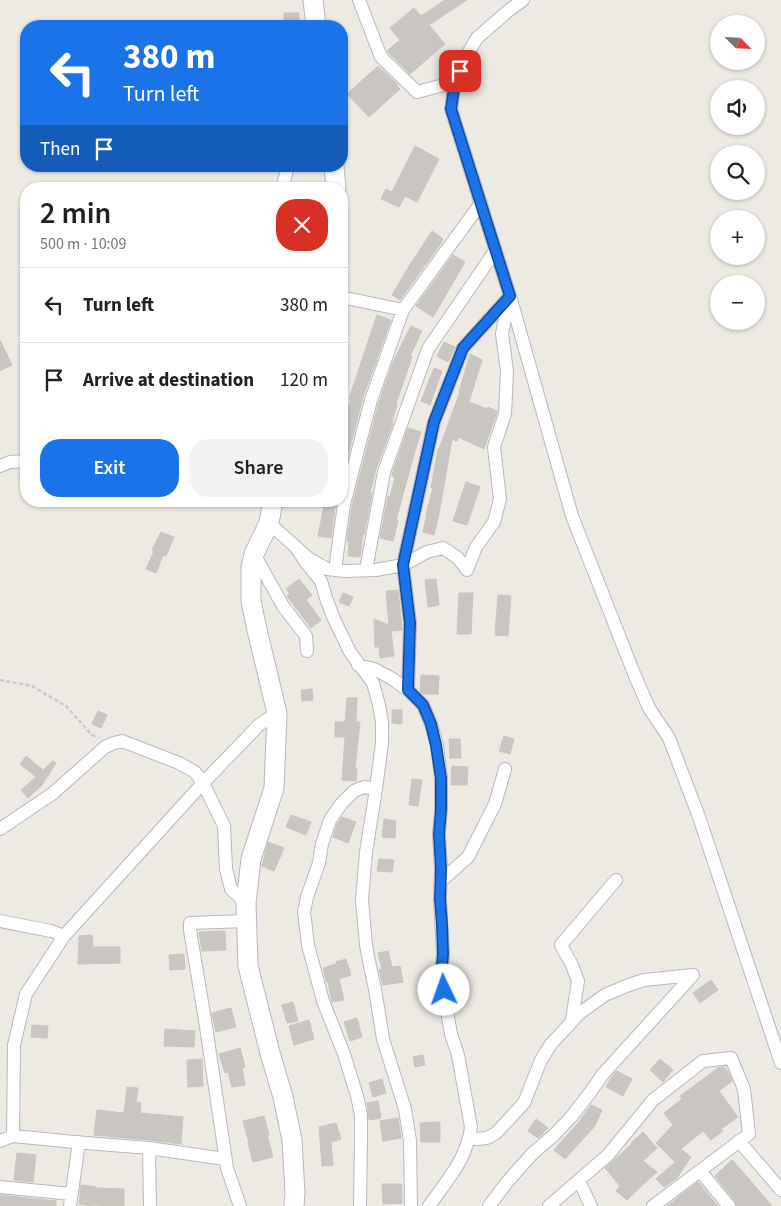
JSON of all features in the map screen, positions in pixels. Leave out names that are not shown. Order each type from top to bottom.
[{"type":"main road","points":[[313,0],[315,20]]},
{"type":"main road","points":[[273,507],[269,523],[254,554],[251,568],[251,601],[277,712],[274,788],[251,859],[247,912],[248,966],[283,1098],[292,1140],[296,1193],[294,1206]]},
{"type":"street","points":[[359,0],[381,57],[417,92],[455,82]]},
{"type":"street","points":[[523,0],[478,38],[464,60],[455,82],[451,109],[510,296],[572,516],[649,708],[669,738],[699,817],[781,1063]]},
{"type":"street","points":[[348,487],[371,400],[403,310],[481,203]]},
{"type":"street","points":[[366,570],[384,472],[428,349],[495,251]]},
{"type":"street","points":[[269,523],[308,558],[327,569],[376,570],[403,565],[427,552],[442,548],[458,558],[467,570],[476,547],[494,522],[500,499],[494,447],[505,414],[507,371],[502,334],[510,296]]},
{"type":"street","points":[[408,690],[410,623],[403,565],[434,422],[463,348],[510,296]]},
{"type":"street","points":[[348,298],[403,310]]},
{"type":"street","points":[[0,466],[10,462],[20,462]]},
{"type":"street","points":[[335,570],[344,507]]},
{"type":"street","points":[[295,546],[321,581],[334,619],[350,652],[373,683],[382,722],[382,743],[363,875],[363,917],[384,1039],[405,1109],[410,1141],[411,1206]]},
{"type":"street","points":[[254,554],[283,606],[306,636],[308,651]]},
{"type":"street","points":[[358,664],[374,669],[391,678],[408,690],[423,705],[431,724],[441,778],[439,834],[443,954],[441,978],[451,1034],[458,1055],[470,1127],[470,1138],[457,1166],[429,1206]]},
{"type":"street","points":[[13,1136],[14,1045],[26,994],[64,936],[259,725],[277,712]]},
{"type":"street","points":[[0,828],[52,794],[106,747],[122,741],[178,763],[195,772],[204,783],[224,826],[226,869],[231,889],[247,912],[190,923],[226,1168],[240,1206]]},
{"type":"street","points":[[441,881],[468,857],[495,804],[504,769]]},
{"type":"street","points":[[360,1206],[361,1115],[344,1054],[323,1001],[308,945],[304,912],[330,820],[340,804],[354,791],[364,787],[376,789]]},
{"type":"street","points":[[572,1020],[578,982],[572,965],[561,945],[616,880]]},
{"type":"street","points":[[0,921],[51,931],[64,936]]},
{"type":"street","points":[[470,1138],[488,1138],[496,1133],[524,1103],[541,1060],[551,1044],[580,1013],[605,995],[626,986],[644,980],[693,975],[603,1074],[572,1116],[532,1154],[489,1206]]},
{"type":"street","points":[[549,1206],[608,1155],[653,1100],[703,1061],[731,1058],[744,1089],[749,1134],[653,1206]]},
{"type":"street","points":[[0,1141],[13,1136],[149,1148],[225,1159]]},
{"type":"street","points":[[0,1187],[70,1200],[79,1142]]},
{"type":"street","points":[[739,1142],[781,1190]]},
{"type":"street","points":[[149,1148],[150,1206]]},
{"type":"street","points":[[700,1171],[729,1206]]},
{"type":"street","points":[[579,1180],[591,1206]]},
{"type":"path","points":[[0,680],[32,686],[66,706],[92,735],[114,743]]},
{"type":"building","points":[[445,0],[467,0],[429,25],[445,44],[410,74],[387,51],[400,40],[390,28],[414,8],[421,16]]},
{"type":"building","points":[[284,13],[299,13],[299,20],[284,20]]},
{"type":"building","points":[[378,66],[400,89],[369,117],[348,93]]},
{"type":"building","points":[[415,146],[439,159],[417,202],[405,196],[399,207],[381,199],[386,189],[392,192]]},
{"type":"building","points":[[432,231],[443,239],[400,300],[392,295]]},
{"type":"building","points":[[453,255],[465,262],[433,317],[416,306]]},
{"type":"building","points":[[377,315],[391,320],[363,397],[348,455],[348,409],[351,399],[349,399]]},
{"type":"building","points":[[411,326],[422,331],[410,356],[412,357],[396,404],[393,423],[376,469],[370,493],[372,493],[360,557],[348,556],[349,542],[347,541],[352,506],[379,402],[393,362]]},
{"type":"building","points":[[0,340],[12,365],[0,371]]},
{"type":"building","points":[[444,342],[455,347],[448,362],[437,356]]},
{"type":"building","points":[[470,354],[482,360],[469,402],[487,409],[488,407],[497,412],[484,449],[458,437],[457,441],[452,439],[434,535],[423,532],[433,488],[431,488],[438,449],[460,392]]},
{"type":"building","points":[[434,368],[442,371],[430,405],[421,401]]},
{"type":"building","points":[[408,428],[421,432],[396,520],[398,520],[393,541],[380,538],[388,496],[390,497],[395,477],[392,474]]},
{"type":"building","points":[[466,482],[480,487],[467,525],[453,521]]},
{"type":"building","points":[[324,507],[335,507],[331,538],[318,536]]},
{"type":"building","points":[[161,532],[174,537],[166,556],[163,555],[156,573],[146,569],[154,551],[152,550]]},
{"type":"building","points":[[299,579],[312,595],[306,600],[321,620],[311,628],[287,596],[290,594],[286,589]]},
{"type":"building","points":[[436,579],[439,605],[428,607],[425,580]]},
{"type":"building","points":[[398,590],[402,630],[391,631],[394,656],[380,658],[379,647],[375,647],[374,619],[389,625],[386,591]]},
{"type":"building","points":[[343,593],[353,597],[349,606],[339,602]]},
{"type":"building","points":[[459,593],[473,593],[471,634],[457,634]]},
{"type":"building","points":[[498,595],[511,596],[508,636],[495,635]]},
{"type":"building","points":[[421,675],[439,676],[438,694],[423,694],[420,691]]},
{"type":"building","points":[[312,689],[313,700],[302,701],[301,690]]},
{"type":"building","points":[[347,698],[357,698],[356,722],[360,722],[355,769],[357,769],[356,781],[342,780],[345,737],[335,737],[335,722],[345,722]]},
{"type":"building","points":[[392,710],[402,710],[402,724],[392,723]]},
{"type":"building","points":[[98,711],[107,715],[101,728],[92,724]]},
{"type":"building","points":[[504,736],[514,739],[510,754],[499,751]]},
{"type":"building","points":[[449,739],[460,739],[461,758],[450,758]]},
{"type":"building","points":[[26,756],[43,770],[53,761],[56,763],[42,785],[28,798],[21,790],[36,777],[20,764]]},
{"type":"building","points":[[452,766],[468,767],[467,785],[451,785]]},
{"type":"building","points":[[412,779],[422,780],[418,806],[409,805]]},
{"type":"building","points":[[291,815],[311,822],[306,835],[286,827]]},
{"type":"building","points":[[342,817],[356,822],[348,843],[333,837],[337,824]]},
{"type":"building","points":[[384,819],[396,821],[395,838],[382,837]]},
{"type":"building","points":[[268,842],[284,848],[274,871],[262,866]]},
{"type":"building","points":[[379,859],[394,860],[392,872],[377,871]]},
{"type":"building","points":[[225,931],[226,950],[202,951],[199,932]]},
{"type":"building","points":[[92,935],[93,947],[120,947],[120,963],[78,964],[79,936]]},
{"type":"building","points":[[388,951],[392,967],[400,966],[403,982],[383,985],[379,970],[382,969],[378,953]]},
{"type":"building","points":[[184,954],[185,969],[170,970],[169,955]]},
{"type":"building","points":[[346,959],[351,975],[339,979],[344,1000],[332,1002],[323,968]]},
{"type":"building","points":[[711,980],[718,990],[700,1003],[693,993]]},
{"type":"building","points":[[293,1002],[298,1021],[287,1023],[282,1005]]},
{"type":"building","points":[[231,1008],[236,1027],[216,1032],[212,1013]]},
{"type":"building","points":[[357,1018],[362,1037],[350,1041],[344,1022]]},
{"type":"building","points":[[309,1020],[314,1039],[294,1045],[289,1026]]},
{"type":"building","points":[[32,1025],[48,1026],[47,1038],[31,1037]]},
{"type":"building","points":[[165,1029],[195,1031],[194,1047],[164,1046]]},
{"type":"building","points":[[240,1048],[245,1067],[242,1068],[245,1085],[232,1087],[228,1072],[225,1073],[219,1054]]},
{"type":"building","points":[[423,1055],[425,1065],[415,1067],[413,1057]]},
{"type":"building","points":[[202,1059],[203,1086],[188,1087],[187,1060]]},
{"type":"building","points":[[660,1059],[673,1070],[663,1082],[650,1070]]},
{"type":"building","points":[[724,1067],[732,1081],[719,1091],[738,1117],[721,1129],[723,1131],[711,1140],[703,1131],[681,1149],[691,1157],[677,1178],[664,1187],[656,1179],[675,1162],[656,1143],[673,1125],[664,1113],[682,1099],[680,1096],[718,1068]]},
{"type":"building","points":[[617,1071],[632,1079],[623,1096],[606,1087]]},
{"type":"building","points":[[382,1079],[386,1093],[373,1097],[369,1083]]},
{"type":"building","points":[[127,1087],[138,1088],[136,1102],[141,1103],[140,1113],[183,1117],[181,1144],[94,1135],[97,1110],[124,1113]]},
{"type":"building","points":[[378,1101],[381,1118],[369,1120],[367,1103]]},
{"type":"building","points":[[591,1105],[602,1110],[595,1126],[565,1159],[554,1150],[579,1122]]},
{"type":"building","points":[[264,1116],[273,1157],[253,1162],[243,1121]]},
{"type":"building","points":[[398,1118],[401,1138],[383,1141],[380,1121]]},
{"type":"building","points":[[536,1119],[548,1128],[538,1138],[528,1131]]},
{"type":"building","points":[[440,1122],[440,1142],[421,1142],[420,1123]]},
{"type":"building","points":[[336,1123],[341,1139],[331,1142],[333,1165],[322,1166],[319,1127]]},
{"type":"building","points":[[643,1132],[657,1148],[643,1161],[657,1172],[627,1200],[616,1191],[620,1186],[605,1168]]},
{"type":"building","points":[[17,1153],[36,1155],[33,1182],[14,1180]]},
{"type":"building","points":[[732,1160],[772,1206],[737,1206],[715,1176]]},
{"type":"building","points":[[698,1182],[718,1206],[667,1206]]},
{"type":"building","points":[[382,1184],[402,1184],[402,1203],[383,1204]]},
{"type":"building","points":[[81,1185],[96,1188],[124,1189],[124,1206],[79,1204]]},
{"type":"building","points":[[0,1195],[56,1201],[56,1206],[0,1206]]},
{"type":"route","points":[[444,990],[441,978],[443,954],[439,834],[441,778],[431,724],[423,705],[408,690],[410,623],[403,565],[434,422],[463,348],[510,296],[451,109],[455,82],[460,71]]}]
